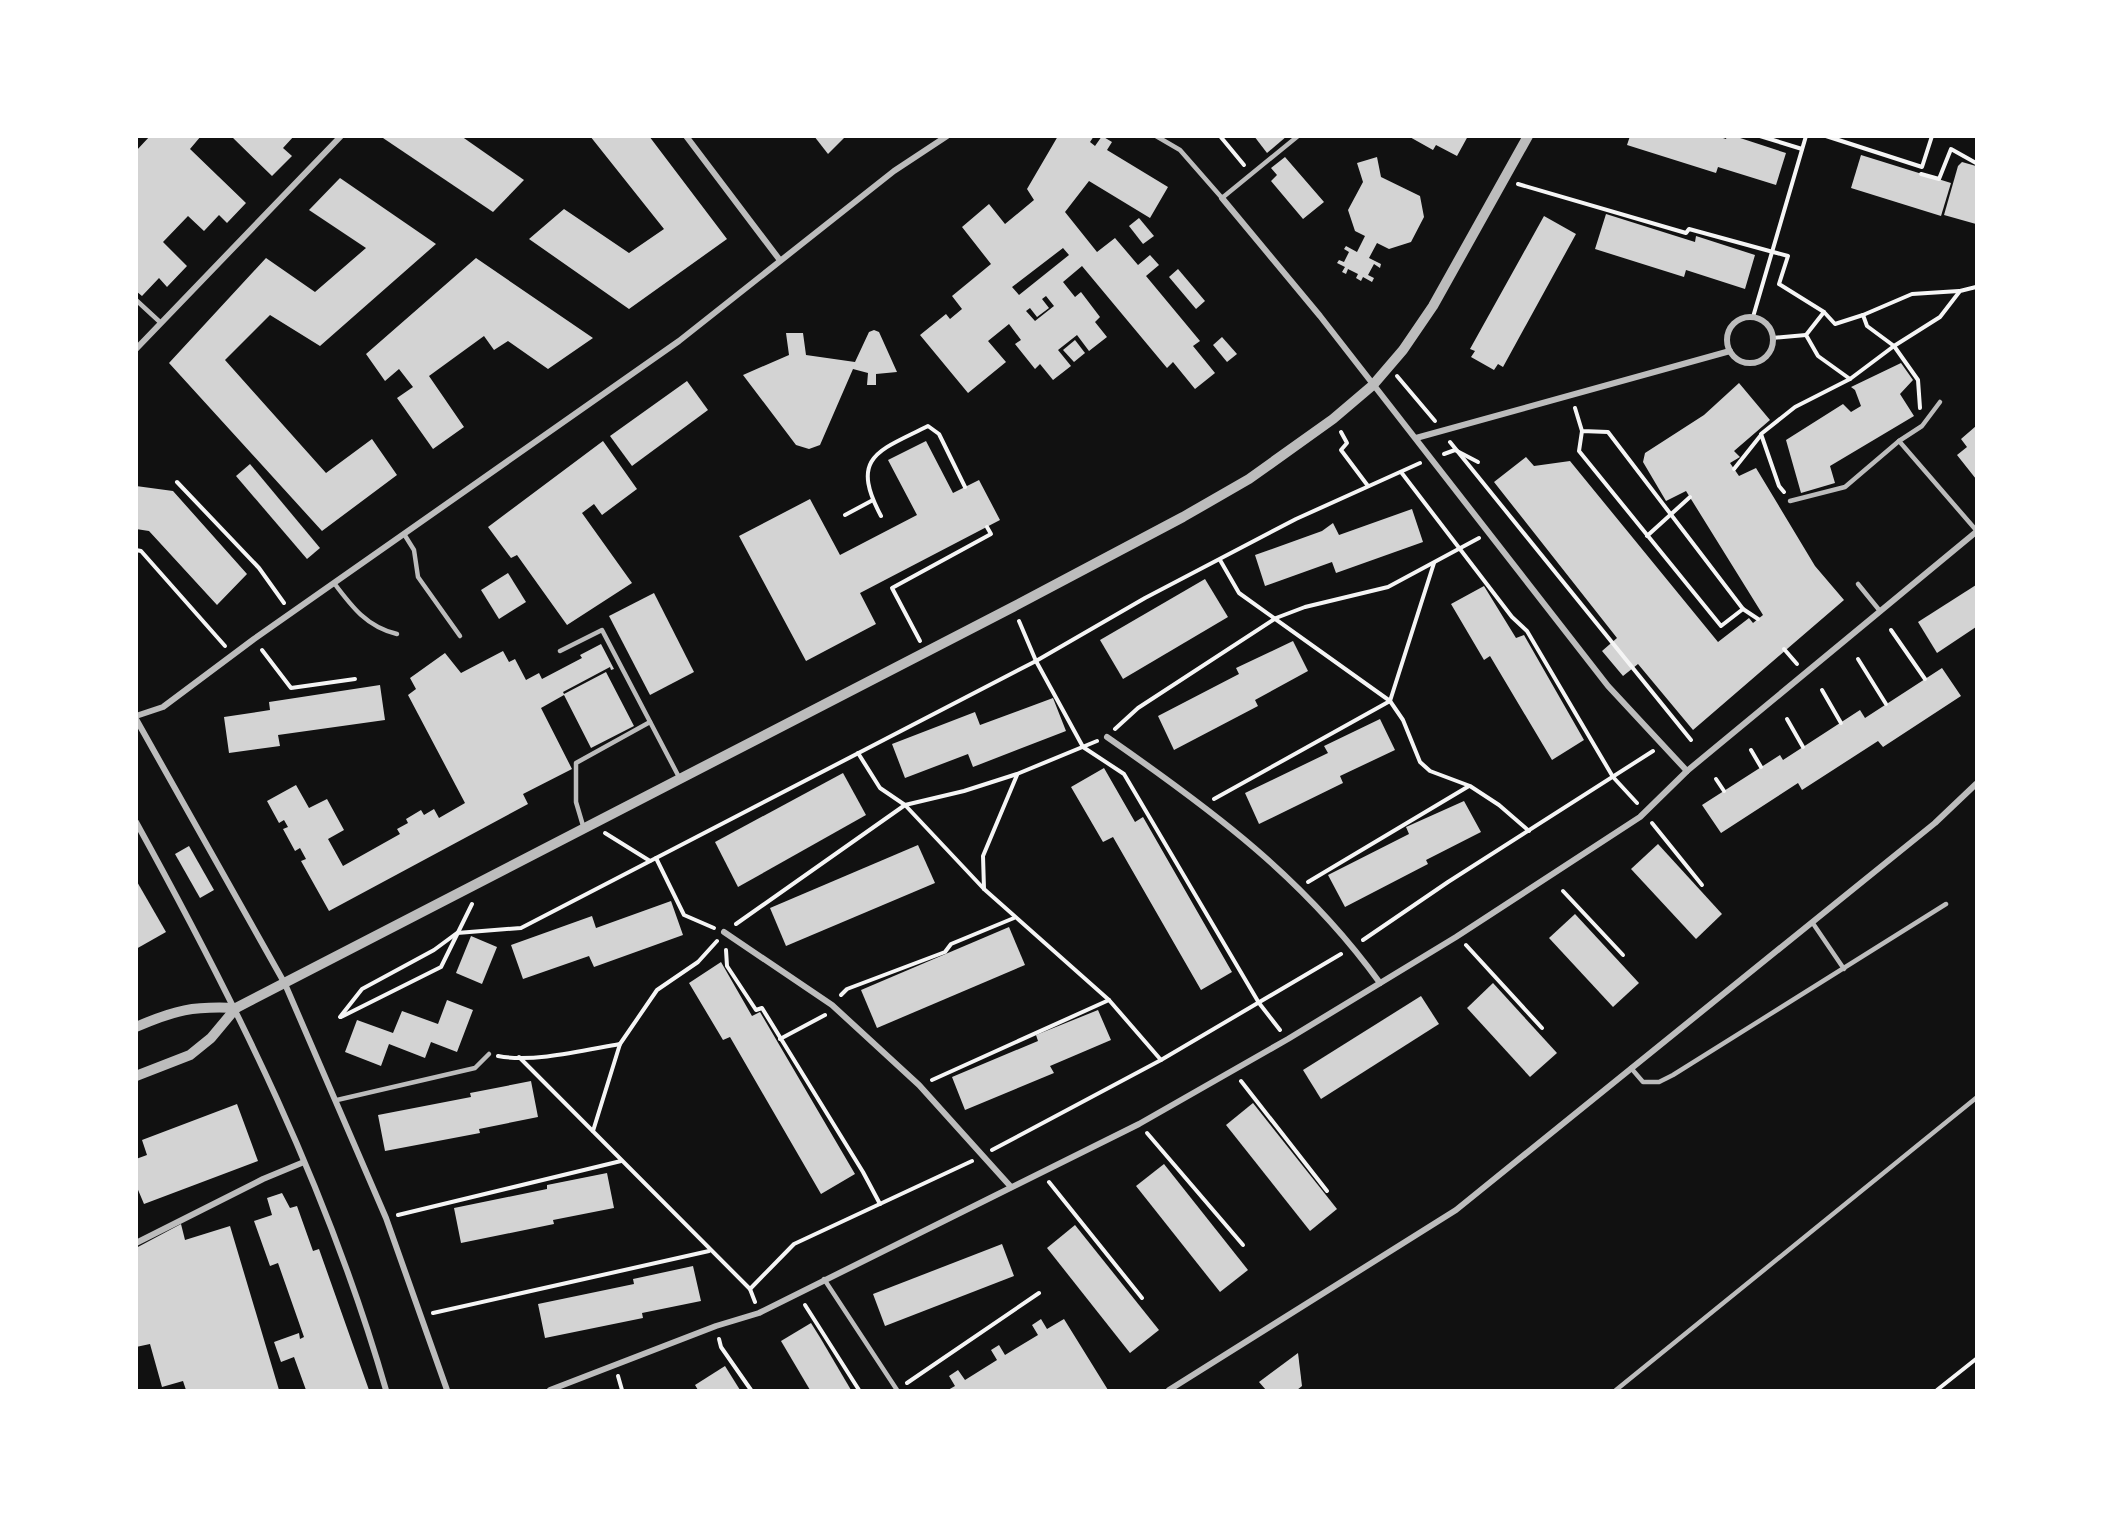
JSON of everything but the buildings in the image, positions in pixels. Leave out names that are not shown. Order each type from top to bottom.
[{"type":"street","points":[[136,349],[341,136]]},
{"type":"street","points":[[686,136],[779,259]]},
{"type":"street","points":[[447,1390],[386,1218],[285,984],[136,718],[163,707],[254,639],[679,341],[753,285],[779,259],[894,171],[947,136]]},
{"type":"street","points":[[136,1076],[190,1055],[211,1038],[236,1008],[1013,607],[1222,495],[1333,419],[1373,385],[1432,306],[1528,136]]},
{"type":"street","points":[[1222,198],[1416,438],[1608,686],[1687,771]]},
{"type":"street","points":[[1753,317],[1766,324],[1772,338],[1768,352],[1756,361],[1742,361],[1730,351],[1727,343],[1731,327],[1737,321],[1753,317]]},
{"type":"street","points":[[1416,438],[1730,351]]},
{"type":"street","points":[[550,1390],[716,1326],[759,1313],[1139,1124],[1288,1039],[1456,937],[1645,812],[1687,771],[1977,531]]},
{"type":"street","points":[[1107,737],[1204,804],[1300,887],[1354,946],[1380,983]]},
{"type":"street","points":[[1169,1390],[1455,1210],[1935,823],[1977,784]]},
{"type":"street","points":[[136,822],[236,1008],[269,1077],[344,1265],[386,1390]]},
{"type":"street","points":[[724,932],[832,1005],[919,1085],[1011,1187]]},
{"type":"street","points":[[136,1027],[171,1012],[200,1006],[236,1008]]},
{"type":"street","points":[[136,1243],[263,1179],[304,1162]]},
{"type":"lane","points":[[1156,136],[1180,150],[1222,198],[1298,136]]},
{"type":"lane","points":[[136,300],[161,323]]},
{"type":"lane","points":[[1790,501],[1845,487],[1899,441],[1922,426],[1940,402]]},
{"type":"lane","points":[[1899,441],[1977,531]]},
{"type":"lane","points":[[404,534],[414,550],[418,577],[460,636]]},
{"type":"lane","points":[[334,583],[363,619],[383,630],[397,634]]},
{"type":"lane","points":[[1858,584],[1880,611]]},
{"type":"lane","points":[[560,651],[602,630],[680,779]]},
{"type":"lane","points":[[588,827],[576,802],[576,763],[650,722]]},
{"type":"lane","points":[[1631,1068],[1643,1082],[1659,1082],[1673,1075],[1946,904]]},
{"type":"lane","points":[[1812,922],[1844,969]]},
{"type":"lane","points":[[337,1100],[475,1068],[489,1054]]},
{"type":"lane","points":[[1616,1390],[1977,1098]]},
{"type":"lane","points":[[824,1279],[896,1390]]},
{"type":"path","points":[[1220,136],[1252,175]]},
{"type":"path","points":[[1760,136],[1802,149]]},
{"type":"path","points":[[1753,317],[1806,136]]},
{"type":"path","points":[[1826,136],[1922,167],[1932,136]]},
{"type":"path","points":[[1921,174],[1939,179],[1951,149],[1977,163]]},
{"type":"path","points":[[1503,180],[1686,233],[1689,228],[1788,256],[1779,284],[1824,312],[1835,324],[1912,294],[1960,291],[1977,287]]},
{"type":"path","points":[[1734,469],[1761,434],[1795,407],[1850,380],[1894,346],[1940,317],[1960,291]]},
{"type":"path","points":[[1772,338],[1806,335],[1824,312]]},
{"type":"path","points":[[1863,315],[1868,326],[1894,346],[1918,380],[1922,426]]},
{"type":"path","points":[[1806,335],[1818,356],[1850,380]]},
{"type":"path","points":[[1389,366],[1443,430],[1455,450],[1691,740]]},
{"type":"path","points":[[1571,395],[1582,431],[1579,451],[1647,536],[1721,626],[1743,609]]},
{"type":"path","points":[[1333,419],[1347,443],[1341,450],[1368,486]]},
{"type":"path","points":[[881,516],[867,482],[868,468],[878,451],[928,426],[939,434],[965,487]]},
{"type":"path","points":[[1582,431],[1608,432],[1743,609],[1758,619]]},
{"type":"path","points":[[1761,434],[1779,486],[1790,501]]},
{"type":"path","points":[[457,933],[441,967],[340,1017],[362,989],[434,950],[457,933],[521,928],[1036,661],[1145,598],[1296,519],[1431,458],[1455,450],[1478,462]]},
{"type":"path","points":[[1401,472],[1512,616],[1527,631],[1613,777],[1645,812],[1656,830],[1702,885]]},
{"type":"path","points":[[177,482],[259,568],[291,613]]},
{"type":"path","points":[[1647,536],[1690,497]]},
{"type":"path","points":[[845,515],[873,500]]},
{"type":"path","points":[[925,652],[892,588],[991,534],[987,527]]},
{"type":"path","points":[[592,1131],[620,1044],[657,990],[698,962],[724,932],[905,805],[964,791],[1017,774],[1107,737],[1138,708],[1276,618],[1305,608],[1388,587],[1490,532]]},
{"type":"path","points":[[138,552],[213,631]]},
{"type":"path","points":[[1220,560],[1239,594],[1276,618],[1390,701],[1403,720],[1420,762],[1430,771],[1470,786],[1499,805],[1529,831]]},
{"type":"path","points":[[1204,804],[1390,701],[1435,562]]},
{"type":"path","points":[[1013,607],[1036,661],[1083,747],[1124,774],[1259,1003],[1288,1039]]},
{"type":"path","points":[[1892,630],[1925,679]]},
{"type":"path","points":[[254,639],[291,688],[355,679]]},
{"type":"path","points":[[1784,649],[1805,674]]},
{"type":"path","points":[[1858,659],[1886,704]]},
{"type":"path","points":[[1822,690],[1841,723]]},
{"type":"path","points":[[1787,719],[1803,747]]},
{"type":"path","points":[[750,1289],[794,1244],[984,1155],[1161,1060],[1354,946],[1664,744]]},
{"type":"path","points":[[1751,750],[1761,767]]},
{"type":"path","points":[[858,753],[880,788],[905,805],[984,890],[1109,1000],[1161,1060]]},
{"type":"path","points":[[984,890],[983,856],[1017,774]]},
{"type":"path","points":[[1716,780],[1724,791]]},
{"type":"path","points":[[1300,887],[1470,786]]},
{"type":"path","points":[[588,827],[651,861]]},
{"type":"path","points":[[656,858],[684,915],[724,932]]},
{"type":"path","points":[[1563,891],[1623,955]]},
{"type":"path","points":[[780,1039],[822,1019],[847,989],[945,952],[951,944],[1014,918]]},
{"type":"path","points":[[724,932],[727,966],[756,1010],[762,1008],[863,1172],[880,1204]]},
{"type":"path","points":[[1456,937],[1542,1028]]},
{"type":"path","points":[[919,1085],[1109,1000]]},
{"type":"path","points":[[489,1054],[519,1057],[620,1044]]},
{"type":"path","points":[[519,1057],[750,1289],[759,1313]]},
{"type":"path","points":[[1233,1071],[1327,1191]]},
{"type":"path","points":[[1139,1124],[1243,1245]]},
{"type":"path","points":[[386,1218],[622,1161]]},
{"type":"path","points":[[1041,1172],[1142,1298]]},
{"type":"path","points":[[422,1316],[710,1250]]},
{"type":"path","points":[[797,1293],[859,1390]]},
{"type":"path","points":[[896,1390],[1039,1293]]},
{"type":"path","points":[[716,1326],[722,1347],[751,1390]]},
{"type":"path","points":[[1937,1390],[1977,1359]]}]
